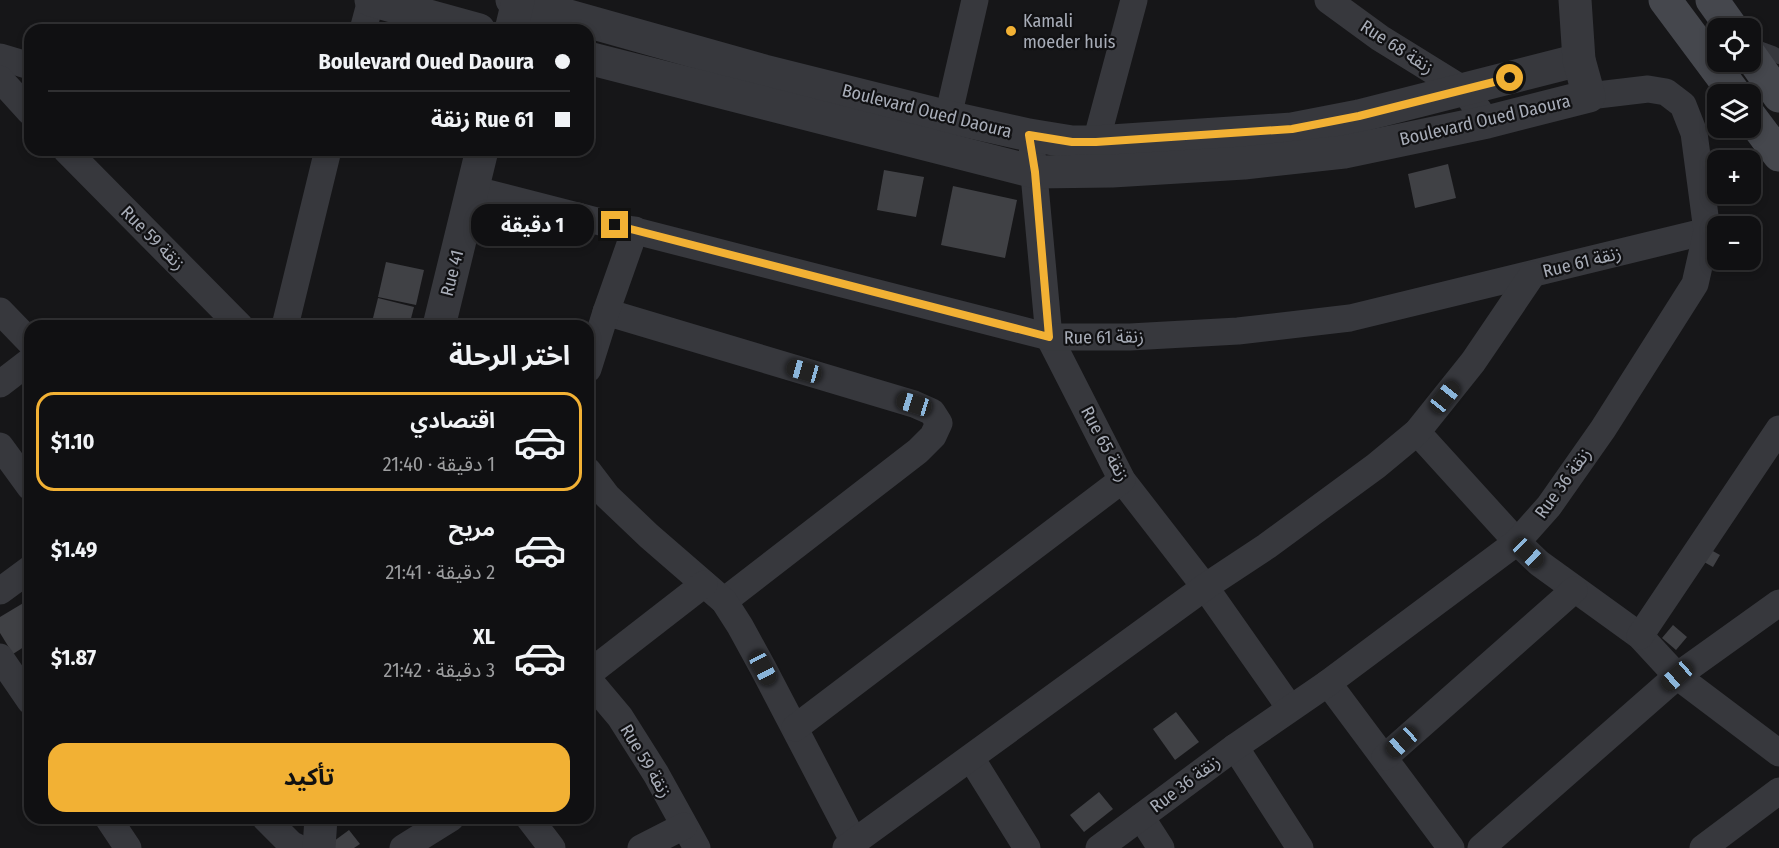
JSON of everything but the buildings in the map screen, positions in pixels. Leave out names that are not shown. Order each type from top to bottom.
[{"type":"main road","points":[[1665,0],[1727,84]]},
{"type":"main road","points":[[1712,0],[1725,18]]},
{"type":"main road","points":[[1761,71],[1779,96]]},
{"type":"main road","points":[[1761,131],[1779,155]]},
{"type":"street","points":[[365,24],[371,0],[457,24]]},
{"type":"street","points":[[948,117],[975,0]]},
{"type":"street","points":[[1096,142],[1134,0]]},
{"type":"street","name":"Rue 68 زنقة","points":[[1328,0],[1380,38],[1464,90],[1487,122]]},
{"type":"street","points":[[1575,0],[1579,60]]},
{"type":"street","name":"Boulevard Oued Daoura","points":[[515,8],[578,24]]},
{"type":"street","name":"Boulevard Oued Daoura","points":[[594,28],[948,117],[1072,142],[1292,129],[1359,116],[1579,60],[1589,96],[1487,122],[1344,152],[1255,162],[1112,171],[1035,172],[594,60]]},
{"type":"street","points":[[0,57],[24,64]]},
{"type":"street","points":[[0,79],[24,105]]},
{"type":"street","name":"Rue 36 زنقة","points":[[1099,848],[1235,747],[1328,683],[1517,542],[1549,506],[1596,438],[1695,284],[1707,231],[1694,133],[1683,105],[1666,92],[1648,89],[1589,96]]},
{"type":"street","name":"Rue 65 زنقة","points":[[1029,135],[1035,172],[1049,337],[1122,480],[1205,587],[1290,708]]},
{"type":"street","name":"Rue 59 زنقة","points":[[72,156],[234,320]]},
{"type":"street","points":[[286,320],[325,156]]},
{"type":"street","name":"Rue 41","points":[[440,320],[480,156]]},
{"type":"street","name":"Rue 61 زنقة","points":[[472,189],[1049,337],[1130,337],[1238,331],[1350,318],[1707,231]]},
{"type":"street","points":[[594,350],[635,230]]},
{"type":"street","points":[[594,479],[607,496],[649,536],[724,602],[740,626],[795,728],[850,845],[1205,587],[1276,539],[1376,466],[1417,432],[1473,362],[1532,275]]},
{"type":"street","points":[[0,311],[24,336]]},
{"type":"street","points":[[606,312],[914,404],[932,412],[939,423],[933,436],[918,451],[724,602]]},
{"type":"street","points":[[0,384],[24,366]]},
{"type":"street","points":[[1417,432],[1539,563],[1640,636],[1677,676],[1777,747]]},
{"type":"street","points":[[1640,636],[1778,432]]},
{"type":"street","points":[[0,446],[24,479]]},
{"type":"street","points":[[795,728],[1122,480]]},
{"type":"street","points":[[0,591],[24,573]]},
{"type":"street","points":[[594,669],[704,584]]},
{"type":"street","points":[[1385,757],[1574,590]]},
{"type":"street","points":[[1481,848],[1677,676],[1779,603]]},
{"type":"street","points":[[0,657],[24,692]]},
{"type":"street","points":[[1328,683],[1451,848]]},
{"type":"street","name":"Rue 59 زنقة","points":[[594,686],[620,717],[656,774],[690,837]]},
{"type":"street","points":[[1235,747],[1300,848]]},
{"type":"street","points":[[971,758],[1027,848]]},
{"type":"street","points":[[1703,848],[1779,791]]},
{"type":"street","points":[[1141,817],[1161,848]]},
{"type":"street","points":[[112,824],[128,848]]},
{"type":"street","points":[[271,824],[291,844],[299,848]]},
{"type":"street","points":[[319,848],[321,824]]},
{"type":"street","points":[[403,848],[441,824]]},
{"type":"street","points":[[534,824],[552,848]]},
{"type":"street","points":[[641,848],[690,837]]},
{"type":"lane","points":[[1761,49],[1779,57]]},
{"type":"place","name":"Kamali moeder huis","points":[[1011,31]]},
{"type":"route","points":[[615,225],[1049,337],[1035,172],[1029,135],[1072,142],[1096,142],[1292,129],[1359,116],[1510,78]]}]
